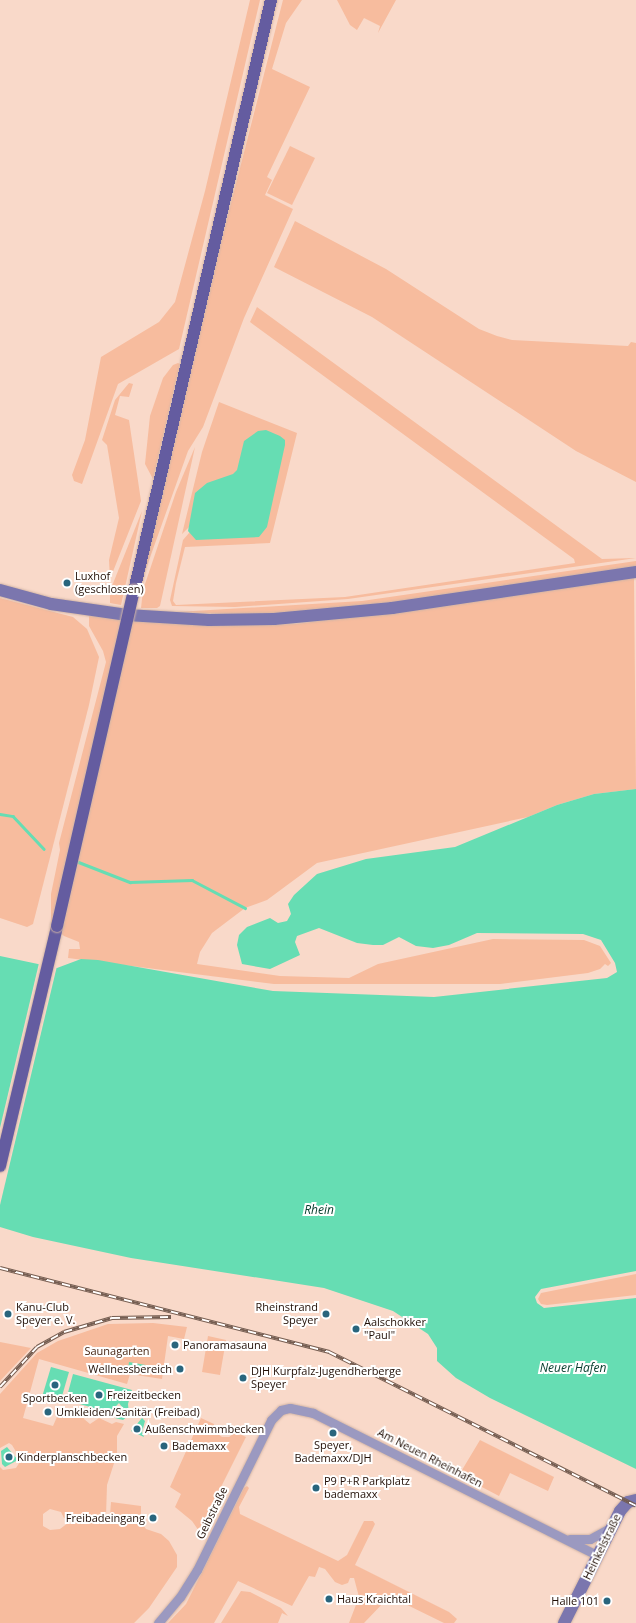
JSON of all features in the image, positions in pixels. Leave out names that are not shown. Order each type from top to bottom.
[{"type":"main road","points":[[0,1166],[271,0]]},
{"type":"street","points":[[0,590],[51,604],[127,615],[209,620],[274,619],[392,608],[636,572]]},
{"type":"street","name":"Am Neuen Rheinhafen","points":[[281,1410],[300,1409],[313,1413],[598,1556]]},
{"type":"street","name":"Geibstraße","points":[[158,1623],[180,1597],[197,1570],[267,1427],[281,1410]]},
{"type":"street","name":"Heinkelstraße","points":[[564,1623],[623,1507],[636,1500]]},
{"type":"street","name":"Am Neuen Rheinhafen","points":[[565,1539],[590,1539],[602,1534],[614,1524]]},
{"type":"green space","points":[[250,0],[260,0],[179,349],[118,384],[82,484],[74,481],[72,475],[85,440],[101,357],[159,322],[175,302],[205,191]]},
{"type":"green space","points":[[283,0],[302,0],[286,23],[272,69],[310,87],[267,177],[272,180],[265,195],[293,209],[244,318],[203,427],[188,451],[142,580],[219,250]]},
{"type":"green space","points":[[337,0],[396,0],[378,33],[380,26],[364,18],[357,30],[350,25]]},
{"type":"green space","points":[[290,146],[315,158],[292,205],[267,193]]},
{"type":"green space","points":[[295,221],[386,269],[479,329],[497,336],[512,340],[628,346],[631,342],[636,343],[636,482],[576,451],[372,317],[274,267]]},
{"type":"green space","points":[[257,307],[602,559],[636,558],[348,599],[235,607],[172,606],[170,600],[183,540],[195,526],[191,525],[182,534],[202,452],[219,402],[297,433],[270,543],[185,547],[173,601],[176,605],[345,597],[575,563],[574,559],[250,322]]},
{"type":"green space","points":[[178,363],[180,364],[153,479],[145,464],[150,416],[163,378],[173,365]]},
{"type":"green space","points":[[129,383],[133,384],[129,397],[120,396],[115,415],[129,420],[141,501],[110,579],[109,560],[119,518],[107,445],[102,440],[115,400]]},
{"type":"green space","points":[[195,447],[160,606],[157,608],[141,608],[143,590],[176,492]]},
{"type":"green space","points":[[142,511],[121,605],[110,603],[110,591]]},
{"type":"green space","points":[[636,561],[636,567],[383,605],[254,615],[177,612],[362,601]]},
{"type":"green space","points":[[634,578],[636,789],[594,794],[557,805],[528,817],[317,863],[267,900],[245,908],[212,933],[200,952],[197,964],[280,976],[349,978],[378,964],[493,939],[584,940],[600,946],[611,963],[608,966],[605,964],[600,969],[588,973],[500,984],[274,984],[68,958],[69,949],[80,949],[79,942],[64,936],[53,926],[51,922],[51,894],[60,850],[59,843],[106,662],[103,651],[89,626],[89,616],[262,625],[296,624]]},
{"type":"green space","points":[[0,598],[73,617],[87,629],[99,657],[89,705],[33,924],[27,927],[0,918]]},
{"type":"green space","points":[[636,1274],[636,1295],[547,1305],[541,1304],[538,1299],[541,1293]]},
{"type":"green space","name":"Saunagarten","points":[[153,1323],[187,1327],[184,1339],[168,1336],[162,1379],[130,1374],[127,1384],[39,1359],[23,1418],[53,1426],[60,1410],[67,1410],[85,1414],[84,1419],[90,1424],[99,1418],[112,1424],[116,1422],[124,1424],[117,1436],[117,1454],[107,1485],[106,1516],[64,1518],[61,1512],[50,1509],[43,1514],[43,1526],[50,1530],[60,1529],[68,1523],[141,1522],[146,1529],[161,1534],[169,1541],[177,1555],[177,1567],[149,1608],[134,1623],[0,1623],[0,1467],[3,1470],[16,1468],[21,1460],[12,1445],[9,1443],[0,1448],[0,1394],[37,1353],[58,1341],[108,1324]]},
{"type":"green space","points":[[208,1336],[226,1340],[220,1375],[202,1372]]},
{"type":"green space","points":[[0,1342],[31,1348],[0,1381]]},
{"type":"green space","points":[[201,1418],[214,1424],[214,1431],[222,1437],[229,1437],[236,1432],[246,1437],[199,1531],[192,1521],[175,1507],[181,1494],[170,1487]]},
{"type":"green space","points":[[480,1440],[554,1477],[548,1491],[510,1473],[499,1496],[459,1475]]},
{"type":"green space","points":[[247,1486],[249,1488],[239,1507],[240,1514],[338,1561],[347,1555],[364,1521],[373,1521],[375,1524],[355,1565],[449,1612],[457,1619],[454,1623],[444,1623],[395,1599],[386,1600],[364,1623],[349,1623],[359,1597],[354,1578],[350,1578],[348,1583],[342,1585],[335,1582],[325,1569],[319,1567],[315,1577],[309,1576],[292,1606],[238,1581],[214,1623],[168,1623],[186,1604],[244,1488]]},
{"type":"green space","points":[[111,1502],[141,1506],[141,1516],[110,1516]]},
{"type":"green space","points":[[241,1591],[250,1592],[281,1608],[288,1616],[282,1613],[278,1623],[221,1623]]},
{"type":"water","points":[[266,430],[280,436],[285,440],[267,527],[259,537],[196,540],[188,531],[195,493],[207,483],[233,474],[237,470],[244,441],[258,431]]},
{"type":"water","points":[[636,789],[636,1271],[541,1289],[535,1297],[537,1303],[544,1308],[636,1298],[636,1469],[490,1398],[456,1378],[437,1361],[437,1348],[428,1334],[393,1311],[324,1288],[131,1258],[33,1237],[0,1227],[0,956],[57,968],[81,959],[98,960],[273,991],[434,997],[607,978],[617,972],[615,963],[601,940],[583,934],[477,933],[449,945],[433,948],[416,946],[399,937],[383,945],[357,943],[319,928],[297,936],[295,942],[300,955],[270,969],[242,964],[237,945],[239,935],[247,927],[270,918],[278,923],[287,921],[291,914],[288,904],[294,895],[317,874],[366,859],[455,847],[557,805],[594,794]]},
{"type":"water","points":[[129,1362],[151,1366],[149,1374],[128,1370]]},
{"type":"water","name":"Sportbecken","points":[[51,1367],[69,1372],[60,1403],[42,1397]]},
{"type":"water","name":"Freizeitbecken","points":[[73,1374],[132,1390],[128,1404],[129,1415],[123,1420],[115,1418],[125,1411],[119,1403],[114,1408],[118,1411],[114,1416],[105,1408],[104,1411],[66,1400]]},
{"type":"water","name":"Außenschwimmbecken","points":[[142,1418],[145,1421],[142,1432],[144,1437],[131,1431]]},
{"type":"water","name":"Kinderplanschbecken","points":[[7,1447],[18,1460],[5,1467],[2,1464],[1,1451]]},
{"type":"pier","points":[[39,963],[57,966],[0,1205],[0,1128]]},
{"type":"waterway","points":[[0,814],[13,816],[44,849]]},
{"type":"waterway","points":[[76,861],[130,882],[192,880],[245,908]]},
{"type":"railway","points":[[0,1268],[329,1352],[636,1506]]},
{"type":"railway","points":[[0,1387],[37,1347],[64,1332],[112,1318],[171,1317]]},
{"type":"place","name":"Luxhof (geschlossen)","points":[[67,583]]},
{"type":"place","name":"Kanu-Club Speyer e. V.","points":[[8,1314]]},
{"type":"place","name":"Rheinstrand Speyer","points":[[326,1314]]},
{"type":"place","name":"Aalschokker \"Paul\"","points":[[356,1329]]},
{"type":"place","name":"Panoramasauna","points":[[175,1345]]},
{"type":"place","name":"Wellnessbereich","points":[[180,1369]]},
{"type":"place","name":"DJH Kurpfalz-Jugendherberge Speyer","points":[[243,1378]]},
{"type":"place","name":"Sportbecken","points":[[55,1385]]},
{"type":"place","name":"Freizeitbecken","points":[[99,1395]]},
{"type":"place","name":"Umkleiden/Sanitär (Freibad)","points":[[48,1412]]},
{"type":"place","name":"Außenschwimmbecken","points":[[137,1429]]},
{"type":"place","name":"Speyer, Bademaxx/DJH","points":[[333,1433]]},
{"type":"place","name":"Bademaxx","points":[[164,1446]]},
{"type":"place","name":"Kinderplanschbecken","points":[[9,1457]]},
{"type":"place","name":"P9 P+R Parkplatz bademaxx","points":[[316,1488]]},
{"type":"place","name":"Freibadeingang","points":[[153,1518]]},
{"type":"place","name":"Haus Kraichtal","points":[[329,1599]]},
{"type":"place","name":"Halle 101","points":[[607,1601]]},
{"type":"water label","name":"Rhein","points":[[319,1210]]},
{"type":"water label","name":"Neuer Hafen","points":[[573,1368]]}]
